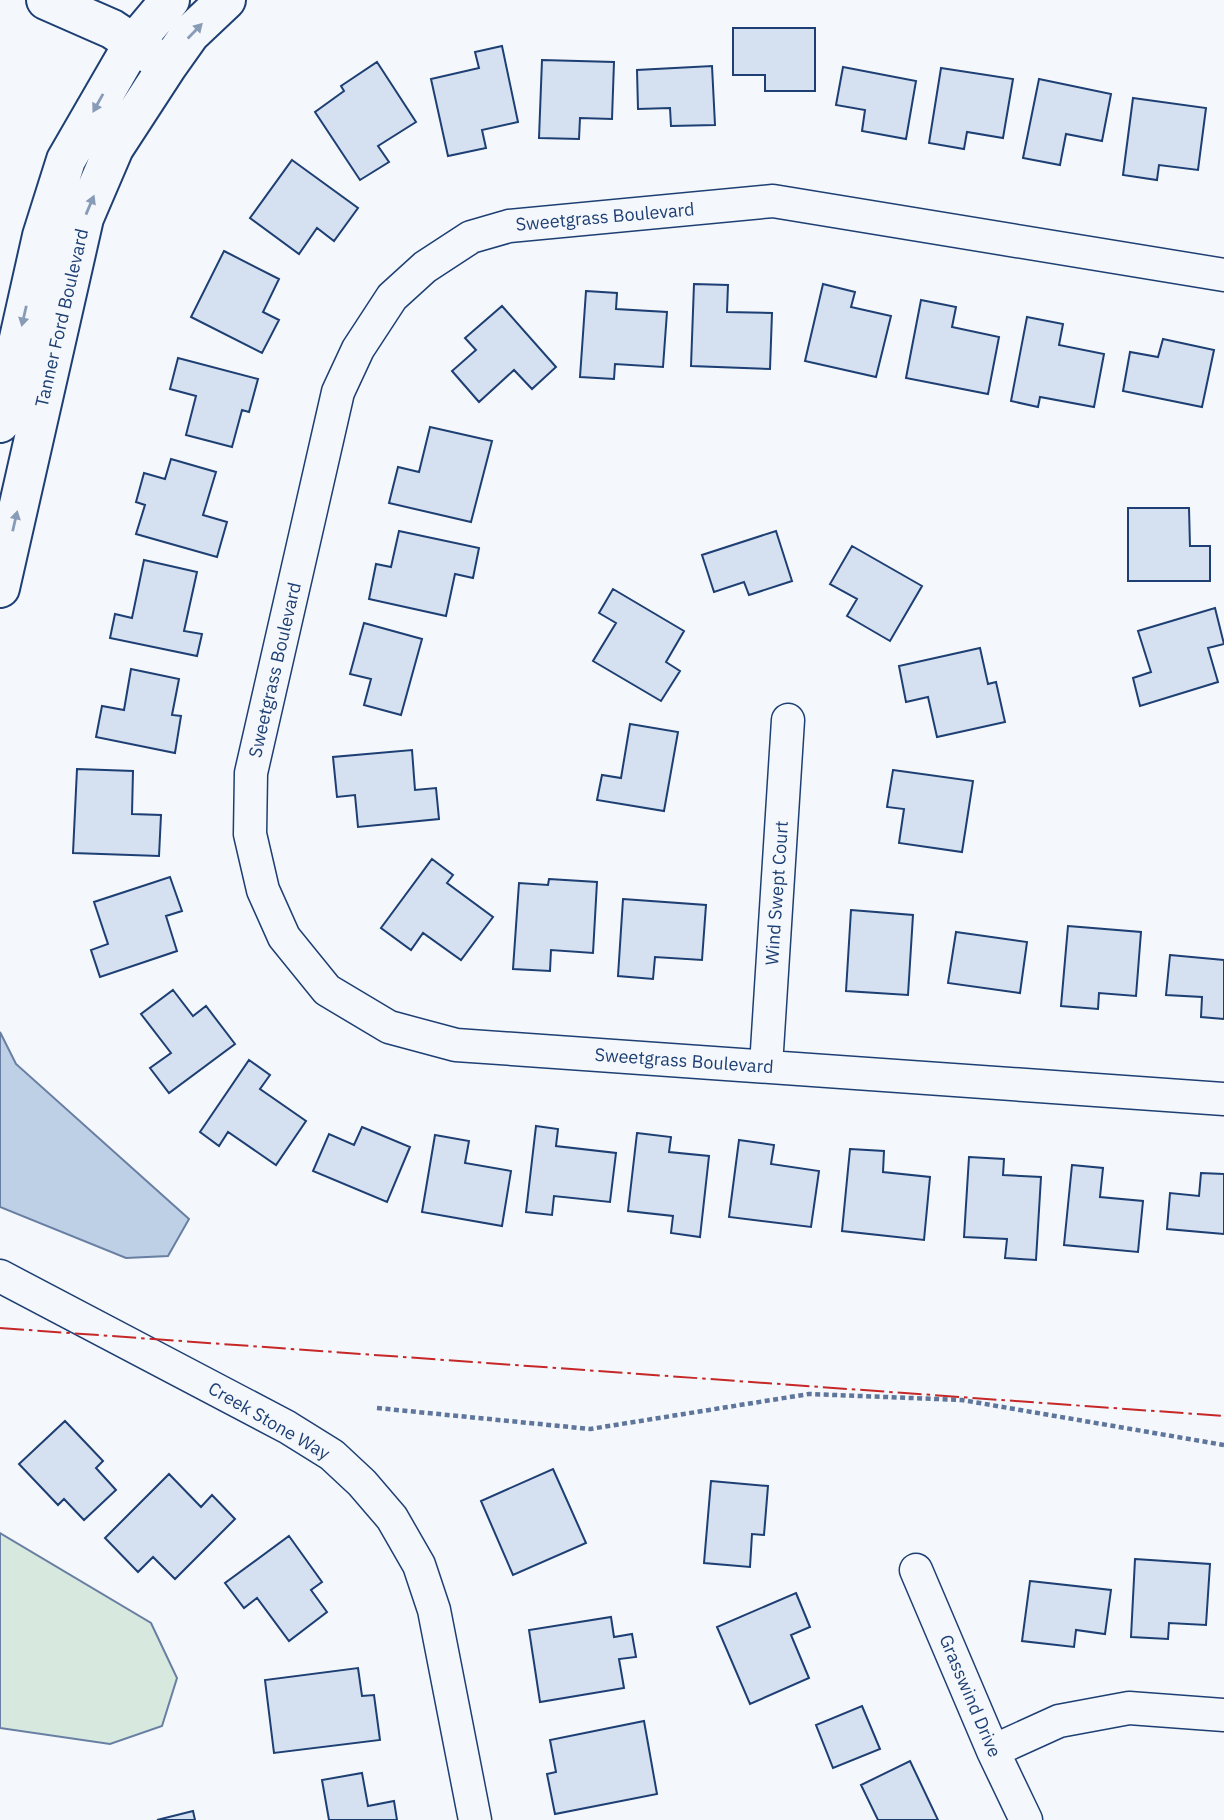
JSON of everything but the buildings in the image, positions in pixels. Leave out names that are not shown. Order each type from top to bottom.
[{"type":"street","points":[[46,0],[112,29],[167,65]]},
{"type":"street","name":"Tanner Ford Boulevard","points":[[0,423],[42,236],[66,160],[133,44],[170,0]]},
{"type":"street","name":"Tanner Ford Boulevard","points":[[0,588],[84,218],[114,148],[167,65],[190,34],[226,0]]},
{"type":"street","name":"Sweetgrass Boulevard","points":[[1224,275],[772,201],[509,226],[471,237],[425,267],[392,297],[358,349],[338,392],[251,774],[250,834],[263,890],[284,937],[327,990],[389,1027],[456,1045],[1224,1100]]},
{"type":"street","name":"Wind Swept Court","points":[[766,1066],[788,720]]},
{"type":"street","name":"Creek Stone Way","points":[[0,1276],[287,1427],[332,1455],[362,1483],[392,1518],[419,1565],[434,1611],[475,1820]]},
{"type":"street","name":"Grasswind Drive","points":[[916,1570],[993,1751],[1026,1820]]},
{"type":"street","points":[[993,1751],[1059,1721],[1129,1708],[1224,1715]]},
{"type":"path","points":[[377,1408],[590,1429],[808,1394],[961,1400],[1224,1445]]},
{"type":"shaded area","points":[[0,1533],[151,1623],[177,1678],[162,1726],[110,1744],[0,1728]]},
{"type":"water","points":[[0,1032],[16,1064],[189,1219],[168,1256],[126,1258],[0,1207]]},
{"type":"power","points":[[0,1328],[1224,1416]]}]
